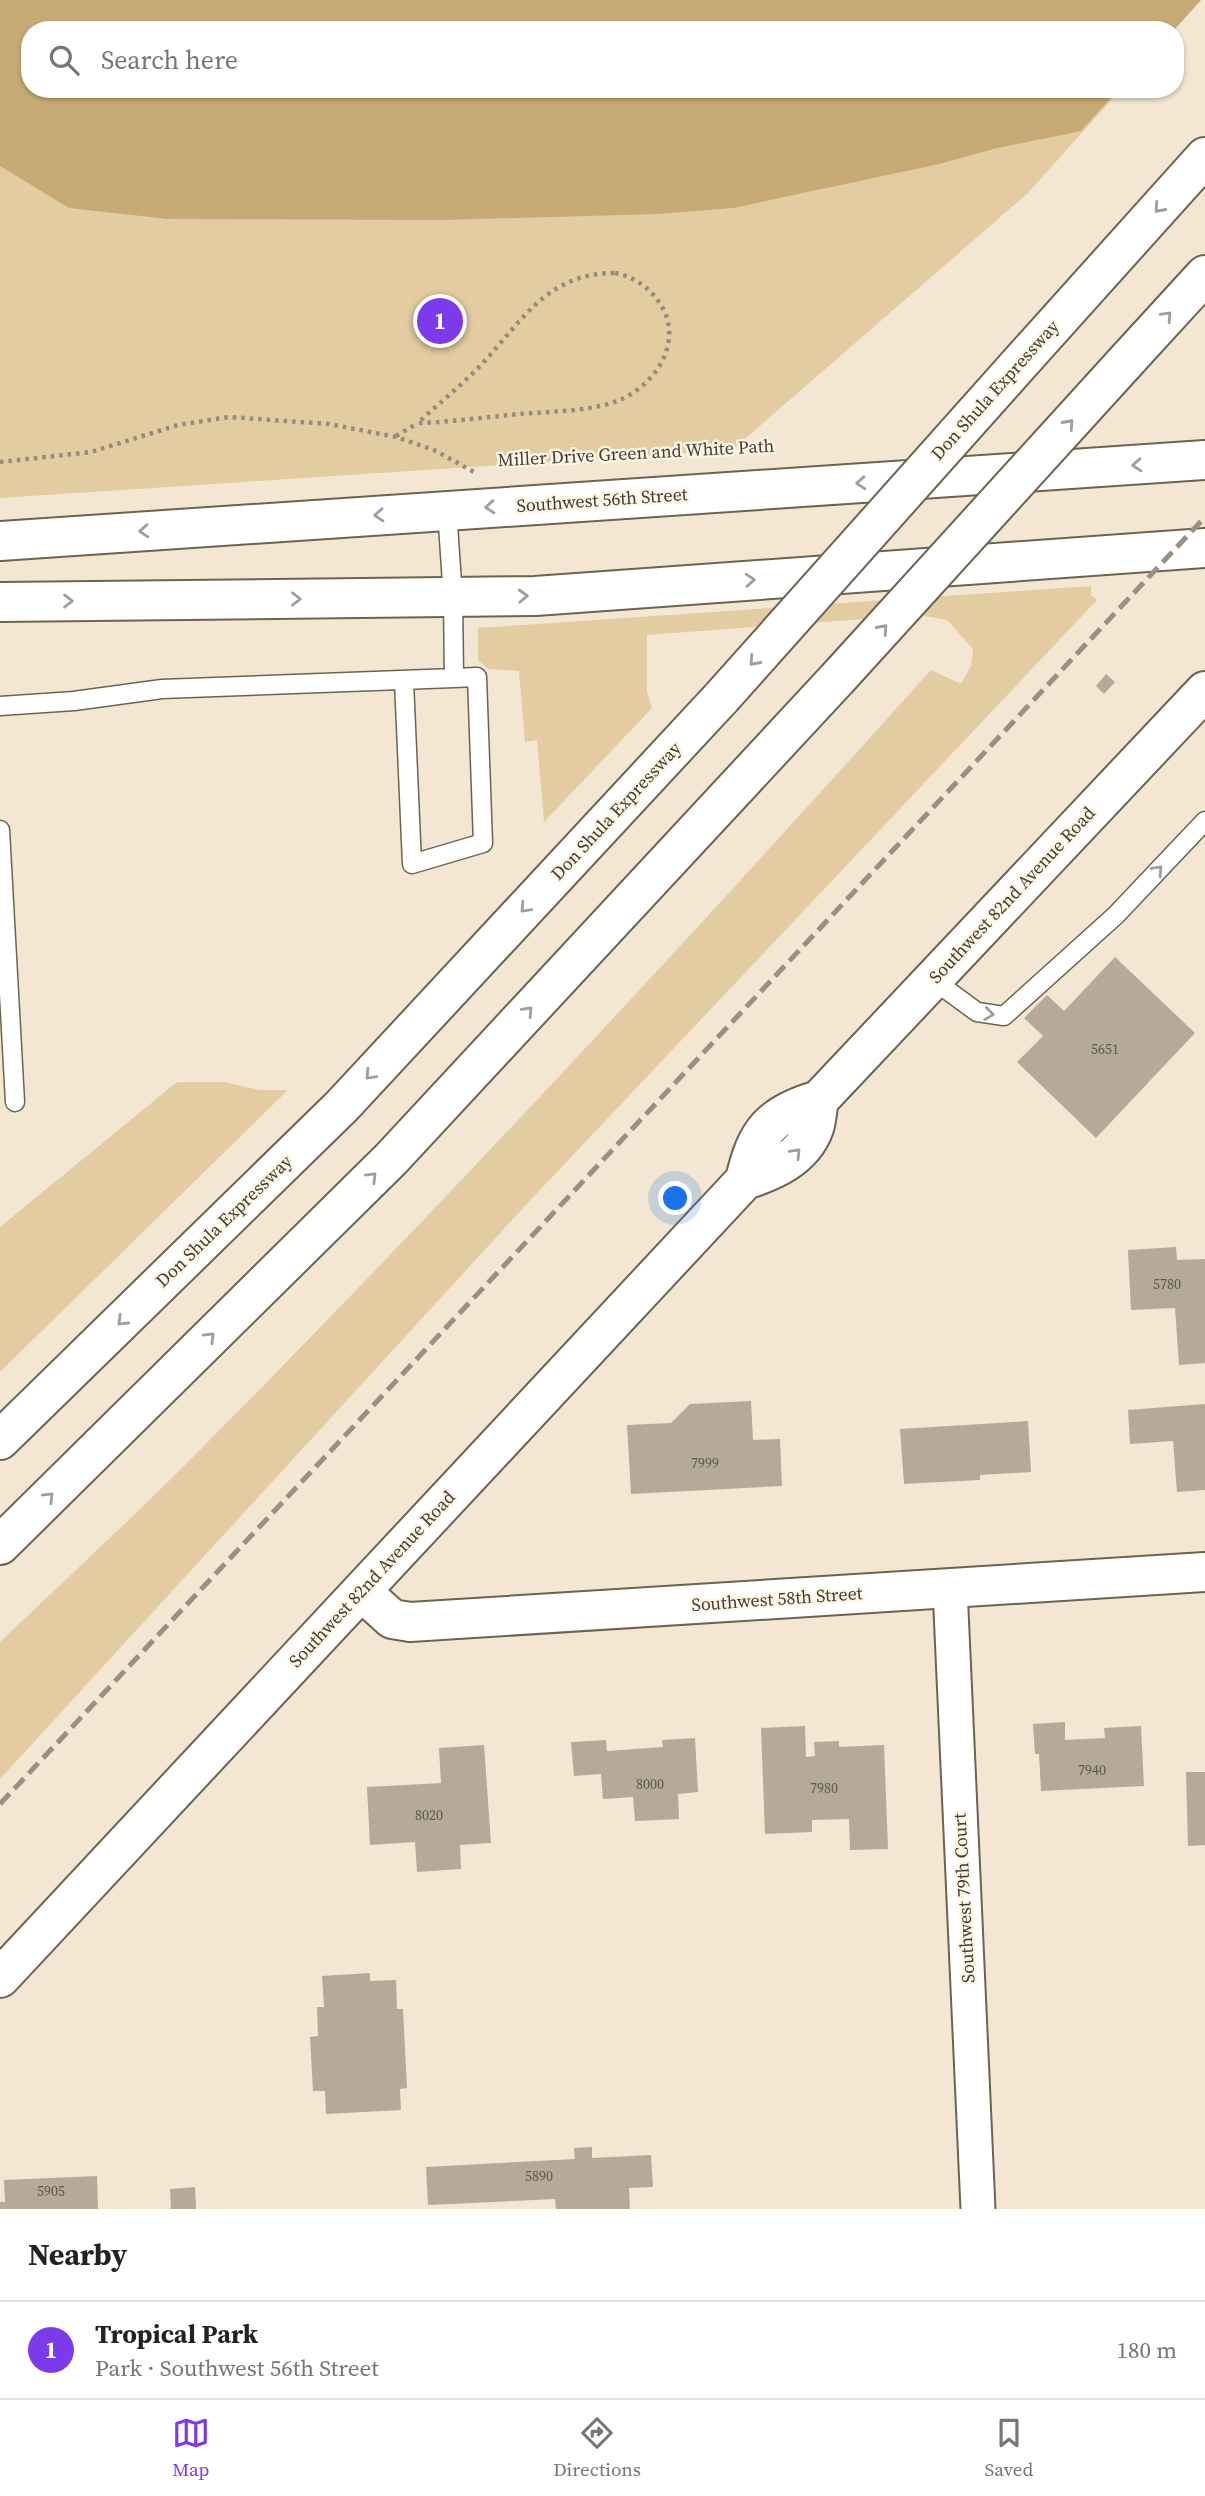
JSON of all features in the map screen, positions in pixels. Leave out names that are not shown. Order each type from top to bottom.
[{"type":"main road","name":"Don Shula Expressway","points":[[0,1440],[342,1106],[722,697],[1205,157]]},
{"type":"main road","points":[[0,1545],[391,1159],[837,679],[1205,275]]},
{"type":"main road","name":"Southwest 56th Street","points":[[0,541],[1205,460]]},
{"type":"main road","points":[[0,602],[535,596],[1205,548]]},
{"type":"main road","name":"Southwest 82nd Avenue Road","points":[[0,1978],[745,1180],[751,1155],[767,1127],[795,1107],[819,1100],[1205,691]]},
{"type":"main road","name":"Southwest 58th Street","points":[[361,1591],[392,1619],[410,1622],[1205,1572]]},
{"type":"street","name":"Southwest 79th Court","points":[[950,1588],[978,2209]]},
{"type":"lane","points":[[447,510],[453,598],[454,678]]},
{"type":"lane","points":[[0,706],[74,701],[162,689],[477,677],[483,844],[412,864],[404,681]]},
{"type":"lane","points":[[932,979],[977,1012],[1004,1016],[1116,915],[1205,821]]},
{"type":"lane","points":[[0,830],[15,1102]]},
{"type":"path","points":[[396,437],[418,423],[484,362],[538,302],[570,280],[605,273],[625,275],[645,286],[666,316],[668,344],[663,361],[647,383],[622,399],[563,410],[418,423]]},
{"type":"path","name":"Miller Drive Green and White Path","points":[[0,462],[91,452],[178,425],[229,417],[329,424],[396,437],[422,445],[484,475]]},
{"type":"shaded area","points":[[0,0],[1201,0],[1182,21],[21,21],[21,98],[1113,98],[1028,193],[732,450],[0,498]]},
{"type":"shaded area","points":[[0,0],[1201,0],[1182,21],[21,21],[21,98],[1111,98],[1081,131],[733,208],[658,214],[442,220],[168,219],[69,208],[0,166]]},
{"type":"shaded area","points":[[1091,586],[1091,595],[1097,600],[524,1207],[0,1779],[0,1642],[191,1459],[473,1168],[658,970],[931,670],[961,684],[971,666],[973,649],[947,620],[918,615],[647,635],[647,691],[652,708],[544,822],[537,740],[525,742],[519,671],[488,669],[478,660],[478,628]]},
{"type":"shaded area","points":[[177,1082],[225,1082],[259,1090],[288,1090],[0,1372],[0,1227]]},
{"type":"building","points":[[1106,674],[1115,682],[1104,694],[1096,686]]},
{"type":"building","points":[[1115,957],[1195,1033],[1096,1138],[1017,1062],[1043,1036],[1024,1018],[1047,995],[1064,1011]]},
{"type":"building","points":[[1176,1247],[1177,1260],[1205,1259],[1205,1363],[1179,1365],[1175,1308],[1131,1310],[1128,1250]]},
{"type":"building","points":[[751,1401],[753,1440],[780,1439],[782,1486],[631,1494],[627,1425],[671,1423],[690,1404]]},
{"type":"building","points":[[1205,1404],[1205,1490],[1177,1492],[1173,1441],[1130,1444],[1128,1410]]},
{"type":"building","points":[[1028,1421],[1031,1472],[980,1475],[980,1480],[904,1484],[900,1429]]},
{"type":"building","points":[[1065,1722],[1065,1740],[1105,1738],[1104,1728],[1141,1726],[1144,1786],[1041,1791],[1039,1754],[1035,1754],[1033,1724]]},
{"type":"building","points":[[805,1726],[806,1757],[815,1756],[814,1742],[839,1741],[839,1747],[884,1745],[888,1849],[850,1850],[849,1819],[812,1820],[812,1832],[765,1834],[761,1728]]},
{"type":"building","points":[[695,1738],[698,1792],[678,1794],[679,1819],[635,1821],[633,1797],[603,1799],[601,1774],[574,1776],[571,1742],[606,1740],[607,1751],[663,1747],[662,1740]]},
{"type":"building","points":[[484,1745],[491,1843],[460,1845],[461,1869],[417,1872],[415,1842],[370,1845],[367,1787],[441,1783],[439,1748]]},
{"type":"building","points":[[1186,1772],[1205,1772],[1205,1845],[1188,1846]]},
{"type":"building","points":[[370,1973],[370,1981],[396,1980],[397,2009],[403,2009],[407,2088],[400,2089],[401,2110],[326,2114],[325,2091],[313,2091],[310,2037],[318,2036],[317,2007],[324,2007],[322,1976]]},
{"type":"building","points":[[592,2147],[592,2158],[651,2155],[653,2187],[629,2188],[630,2209],[556,2209],[555,2199],[428,2205],[426,2167],[575,2159],[574,2148]]},
{"type":"building","points":[[97,2176],[98,2209],[0,2209],[0,2202],[5,2202],[4,2180]]},
{"type":"building","points":[[195,2187],[196,2209],[171,2209],[170,2189]]},
{"type":"railway","points":[[0,1804],[1205,517]]},
{"type":"place","name":"Tropical Park","points":[[440,321]]}]
